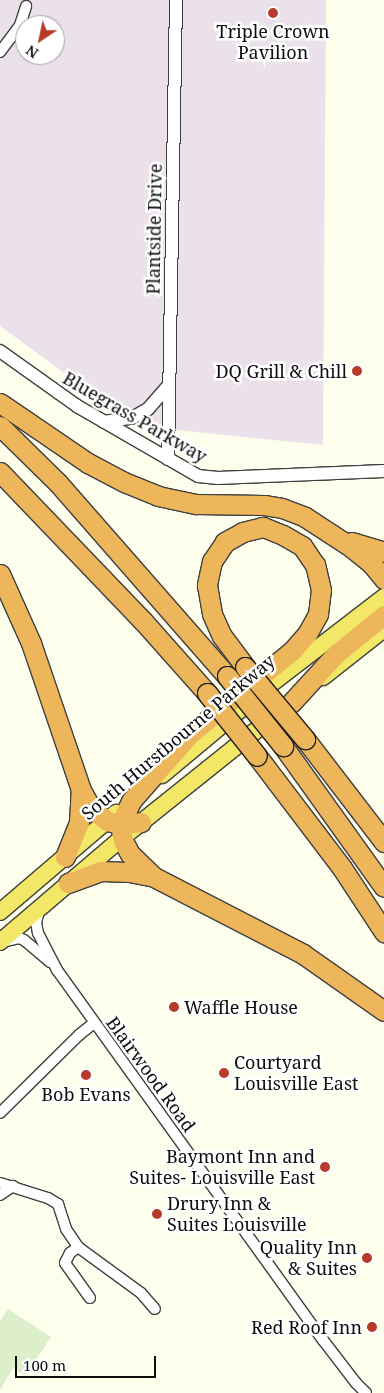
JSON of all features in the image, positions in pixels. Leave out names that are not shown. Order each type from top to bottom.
[{"type":"highway","points":[[0,403],[88,463],[124,482],[158,496],[196,504],[251,504],[282,508],[313,522],[337,537],[371,563],[384,579]]},
{"type":"highway","points":[[0,426],[58,483],[227,676],[283,746],[384,887]]},
{"type":"highway","points":[[0,472],[144,621],[206,693],[257,756],[342,868],[384,932]]},
{"type":"highway","points":[[116,827],[131,801],[189,735],[292,651],[307,634],[318,614],[321,590],[316,565],[302,546],[283,535],[263,527],[243,532],[225,542],[212,561],[207,584],[212,614],[222,636],[245,667],[305,739],[384,842]]},
{"type":"highway","points":[[337,537],[384,552]]},
{"type":"highway","points":[[0,574],[31,644],[81,790],[91,808],[116,827],[130,854],[154,877]]},
{"type":"highway","points":[[291,703],[336,654],[384,615]]},
{"type":"highway","points":[[65,857],[78,823],[81,790]]},
{"type":"highway","points":[[116,827],[140,822]]},
{"type":"highway","points":[[68,883],[101,872],[129,872],[154,877],[303,954],[384,1011]]},
{"type":"main road","name":"South Hurstbourne Parkway","points":[[131,801],[271,684],[384,597]]},
{"type":"main road","points":[[140,822],[384,629]]},
{"type":"main road","name":"South Hurstbourne Parkway","points":[[0,912],[65,857],[116,827]]},
{"type":"main road","points":[[0,942],[68,883],[116,827]]},
{"type":"street","name":"Plantside Drive","points":[[168,459],[176,0]]},
{"type":"street","points":[[0,52],[20,25],[26,6]]},
{"type":"street","name":"Bluegrass Parkway","points":[[0,351],[48,387],[192,474],[209,478],[384,471]]},
{"type":"street","points":[[104,422],[134,417],[148,409],[168,386]]},
{"type":"street","name":"Blairwood Road","points":[[41,906],[36,922],[38,933],[54,966],[323,1340],[366,1393]]},
{"type":"street","name":"Blairwood Road","points":[[0,942],[18,938],[24,940],[54,966]]},
{"type":"street","points":[[0,1114],[94,1023]]},
{"type":"street","points":[[0,1183],[13,1186],[58,1204],[66,1229],[78,1247],[141,1293],[155,1309]]},
{"type":"street","points":[[0,1195],[13,1186]]},
{"type":"street","points":[[78,1247],[70,1253],[65,1263],[90,1298]]},
{"type":"shaded area","points":[[0,0],[326,0],[323,445],[137,426],[0,326]]},
{"type":"green space","points":[[8,1309],[51,1337],[25,1376],[13,1368],[0,1390],[0,1321]]},
{"type":"place","name":"Triple Crown Pavilion","points":[[273,13]]},
{"type":"place","name":"DQ Grill & Chill","points":[[357,371]]},
{"type":"place","name":"Waffle House","points":[[174,1007]]},
{"type":"place","name":"Courtyard Louisville East","points":[[224,1073]]},
{"type":"place","name":"Bob Evans","points":[[86,1075]]},
{"type":"place","name":"Baymont Inn and Suites- Louisville East","points":[[325,1167]]},
{"type":"place","name":"Drury Inn & Suites Louisville","points":[[157,1214]]},
{"type":"place","name":"Quality Inn & Suites","points":[[367,1258]]},
{"type":"place","name":"Red Roof Inn","points":[[372,1327]]}]
